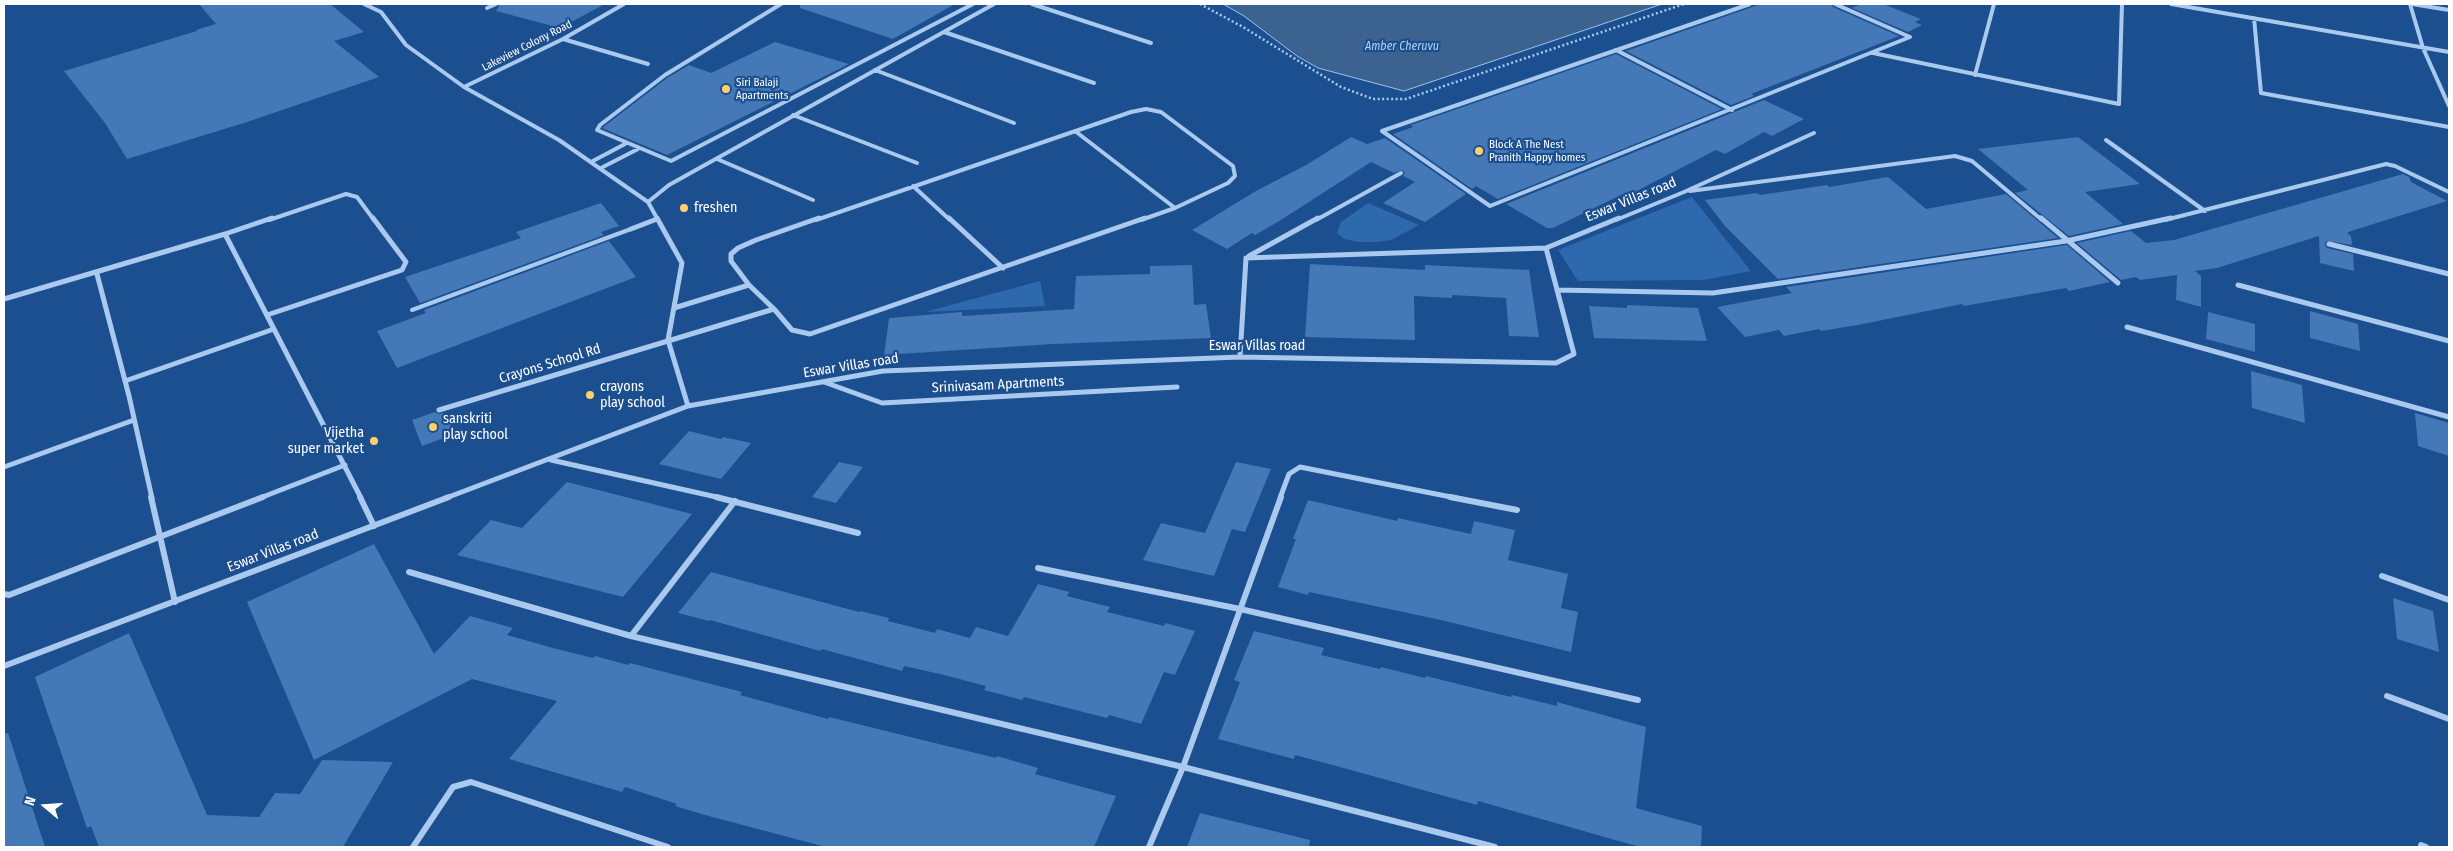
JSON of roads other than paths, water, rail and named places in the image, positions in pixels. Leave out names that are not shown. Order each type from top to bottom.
[{"type":"street","points":[[364,4],[381,12],[406,45],[464,88],[558,140],[648,202],[682,263],[668,340],[688,406]]},
{"type":"street","points":[[487,8],[496,4]]},
{"type":"street","name":"Lakeview Colony Road","points":[[464,88],[562,39],[624,4]]},
{"type":"street","points":[[781,4],[665,75],[600,125],[597,130],[601,134],[665,160],[680,158],[973,4]]},
{"type":"street","points":[[648,202],[669,185],[994,4]]},
{"type":"street","points":[[1032,4],[1151,42]]},
{"type":"street","points":[[1750,4],[1382,131],[1490,206],[1910,37],[1835,4]]},
{"type":"street","points":[[1975,76],[1994,4]]},
{"type":"street","points":[[1873,53],[1975,76],[2119,104],[2122,4]]},
{"type":"street","points":[[2171,4],[2449,52]]},
{"type":"street","points":[[2449,10],[2411,4],[2423,48],[2449,104]]},
{"type":"street","points":[[2254,18],[2261,93],[2449,126]]},
{"type":"street","points":[[944,32],[1094,83]]},
{"type":"street","points":[[562,39],[648,64]]},
{"type":"street","points":[[1616,50],[1732,110]]},
{"type":"street","points":[[874,70],[1014,123]]},
{"type":"street","points":[[1146,109],[1160,112],[1232,166],[1235,176],[1228,183],[1175,208],[810,334],[792,330],[749,285],[731,261],[731,254],[738,248],[913,186],[1131,112],[1146,109]]},
{"type":"street","points":[[793,115],[916,163]]},
{"type":"street","points":[[1075,131],[1175,208]]},
{"type":"street","name":"Eswar Villas road","points":[[4,666],[551,460],[688,406],[883,371],[1240,357],[1556,363],[1574,354],[1546,248],[1684,192],[1814,133]]},
{"type":"street","points":[[2106,140],[2205,211]]},
{"type":"street","points":[[591,162],[626,144]]},
{"type":"street","points":[[601,168],[638,149]]},
{"type":"street","points":[[1684,192],[1955,156],[1972,161],[2118,283]]},
{"type":"street","points":[[717,159],[814,200]]},
{"type":"street","points":[[1557,290],[1713,293],[2066,241],[2205,211],[2386,164],[2395,166],[2449,192]]},
{"type":"street","points":[[1246,258],[1402,173]]},
{"type":"street","points":[[913,186],[1003,268]]},
{"type":"street","points":[[4,299],[87,274],[97,274],[346,194],[357,197],[406,262],[402,270],[267,315]]},
{"type":"street","points":[[631,229],[657,219]]},
{"type":"street","points":[[225,234],[345,465],[374,526]]},
{"type":"street","points":[[2329,244],[2449,274]]},
{"type":"street","points":[[1246,258],[1546,248]]},
{"type":"street","points":[[1240,357],[1246,258]]},
{"type":"street","points":[[97,274],[125,380],[176,602]]},
{"type":"street","points":[[674,308],[749,285]]},
{"type":"street","points":[[2238,285],[2449,341]]},
{"type":"street","name":"Crayons School Rd","points":[[439,410],[774,309]]},
{"type":"street","points":[[2127,327],[2449,417]]},
{"type":"street","points":[[125,380],[274,329]]},
{"type":"street","name":"Srinivasam Apartments","points":[[824,382],[882,403],[1177,387]]},
{"type":"street","points":[[4,467],[134,420]]},
{"type":"street","points":[[551,460],[735,501],[858,533]]},
{"type":"street","points":[[4,594],[9,595],[345,465]]},
{"type":"street","points":[[1149,847],[1183,767],[1289,474],[1300,467],[1517,510]]},
{"type":"street","points":[[631,636],[735,501]]},
{"type":"street","points":[[1038,568],[1240,609],[1638,700]]},
{"type":"street","points":[[409,572],[631,636],[1183,767],[1495,847]]},
{"type":"street","points":[[2382,576],[2449,600]]},
{"type":"street","points":[[2387,696],[2449,719]]},
{"type":"street","points":[[413,847],[453,787],[471,782],[668,847]]},
{"type":"lane","points":[[412,310],[631,229]]},
{"type":"water","name":"Amber Cheruvu","points":[[1223,4],[1662,4],[1404,91],[1318,68],[1297,56],[1244,16]]},
{"type":"place","name":"Siri Balaji Apartments","points":[[726,89]]},
{"type":"place","name":"Block A The Nest Pranith Happy homes","points":[[1479,151]]},
{"type":"place","name":"freshen","points":[[684,208]]},
{"type":"place","name":"crayons play school","points":[[590,395]]},
{"type":"place","name":"sanskriti play school","points":[[433,427]]},
{"type":"place","name":"Vijetha super market","points":[[374,441]]}]
